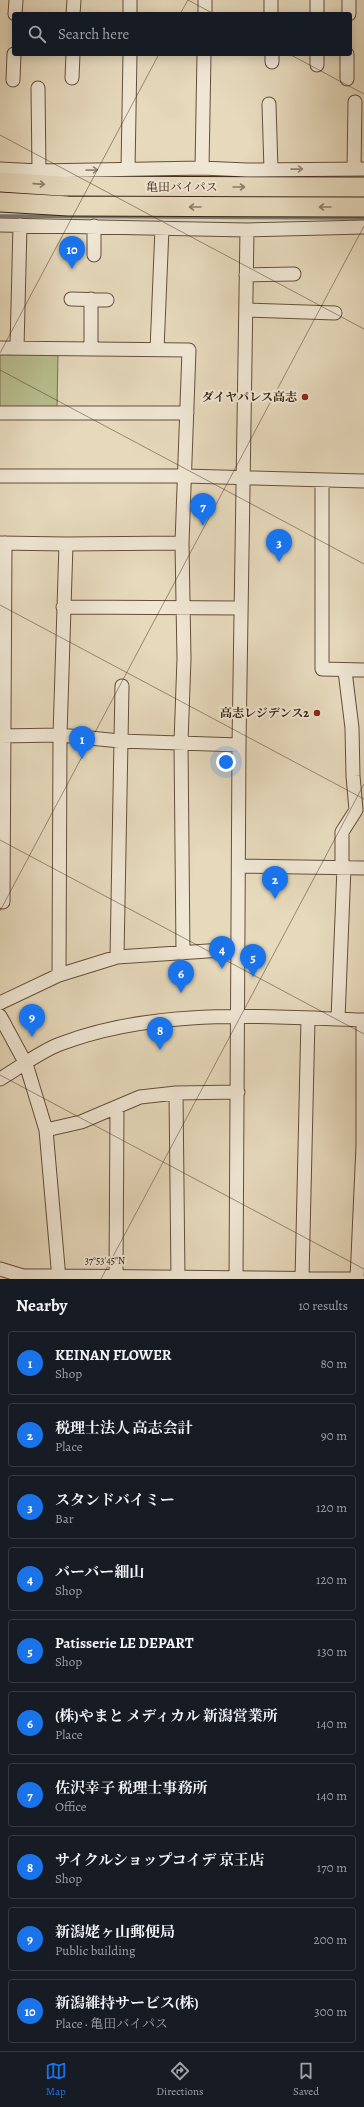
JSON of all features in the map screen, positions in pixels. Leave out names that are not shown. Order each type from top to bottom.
[{"type":"highway","name":"亀田バイパス","points":[[0,182],[61,186],[364,187]]},
{"type":"highway","name":"亀田バイパス","points":[[0,202],[68,206],[364,208]]},
{"type":"street","points":[[15,12],[16,0]]},
{"type":"street","points":[[73,12],[74,0]]},
{"type":"street","points":[[130,0],[130,12]]},
{"type":"street","points":[[205,0],[205,12]]},
{"type":"street","points":[[271,0],[271,12]]},
{"type":"street","points":[[317,0],[317,12]]},
{"type":"street","points":[[349,12],[350,0]]},
{"type":"street","points":[[13,80],[14,56]]},
{"type":"street","points":[[72,78],[73,56]]},
{"type":"street","points":[[128,169],[130,56]]},
{"type":"street","points":[[202,168],[204,56]]},
{"type":"street","points":[[346,79],[348,56]]},
{"type":"street","points":[[38,88],[39,171]]},
{"type":"street","points":[[0,169],[39,171],[202,168],[271,170],[359,169],[355,102]]},
{"type":"street","points":[[269,104],[271,170]]},
{"type":"street","points":[[0,225],[247,230],[364,227]]},
{"type":"street","points":[[17,348],[20,225]]},
{"type":"street","points":[[94,226],[94,255]]},
{"type":"street","points":[[157,350],[162,228]]},
{"type":"street","points":[[236,1278],[239,745],[247,230]]},
{"type":"street","points":[[246,275],[294,274]]},
{"type":"street","points":[[71,299],[107,300]]},
{"type":"street","points":[[91,299],[91,349]]},
{"type":"street","points":[[246,310],[335,313]]},
{"type":"street","points":[[0,348],[189,350],[182,543],[183,608],[181,742],[183,953]]},
{"type":"street","points":[[0,413],[187,413]]},
{"type":"street","points":[[0,476],[185,476],[364,481]]},
{"type":"street","points":[[322,480],[322,669],[345,671],[364,670]]},
{"type":"street","points":[[3,902],[1,736],[2,543],[182,543]]},
{"type":"street","points":[[58,975],[60,735],[66,544]]},
{"type":"street","points":[[64,607],[241,608]]},
{"type":"street","points":[[338,1019],[343,867],[342,832],[356,810],[353,776],[352,728],[345,671]]},
{"type":"street","points":[[117,957],[122,686]]},
{"type":"street","points":[[1,736],[60,735],[120,741],[239,745]]},
{"type":"street","points":[[239,866],[364,868]]},
{"type":"street","points":[[0,1003],[58,975],[117,957],[238,949]]},
{"type":"street","points":[[0,1016],[26,1064],[46,1130],[59,1278]]},
{"type":"street","points":[[0,1080],[58,1044],[100,1030],[149,1021],[238,1016],[364,1020],[363,1146],[357,1279],[59,1278],[23,1276],[0,1269]]},
{"type":"street","points":[[302,1278],[308,1019]]},
{"type":"street","points":[[46,1130],[81,1122],[140,1097],[176,1093],[238,1092]]},
{"type":"street","points":[[176,1093],[178,1278]]},
{"type":"street","points":[[116,1278],[117,1108]]},
{"type":"green space","points":[[0,353],[58,354],[57,409],[0,408]]},
{"type":"waterway","points":[[0,216],[364,218]]},
{"type":"place","name":"新潟維持サービス(株)","points":[[72,269]]},
{"type":"place","name":"ダイヤパレス高志","points":[[305,397]]},
{"type":"place","name":"佐沢幸子 税理士事務所","points":[[203,526]]},
{"type":"place","name":"スタンドバイミー","points":[[279,562]]},
{"type":"place","name":"高志レジデンス2","points":[[317,713]]},
{"type":"place","name":"KEINAN FLOWER","points":[[82,759]]},
{"type":"place","name":"税理士法人 高志会計","points":[[275,899]]},
{"type":"place","name":"バーバー細山","points":[[222,969]]},
{"type":"place","name":"Patisserie LE DEPART","points":[[253,977]]},
{"type":"place","name":"(株)やまと メディカル 新潟営業所","points":[[181,993]]},
{"type":"place","name":"新潟姥ヶ山郵便局","points":[[32,1037]]},
{"type":"place","name":"サイクルショップコイデ 京王店","points":[[160,1050]]}]
